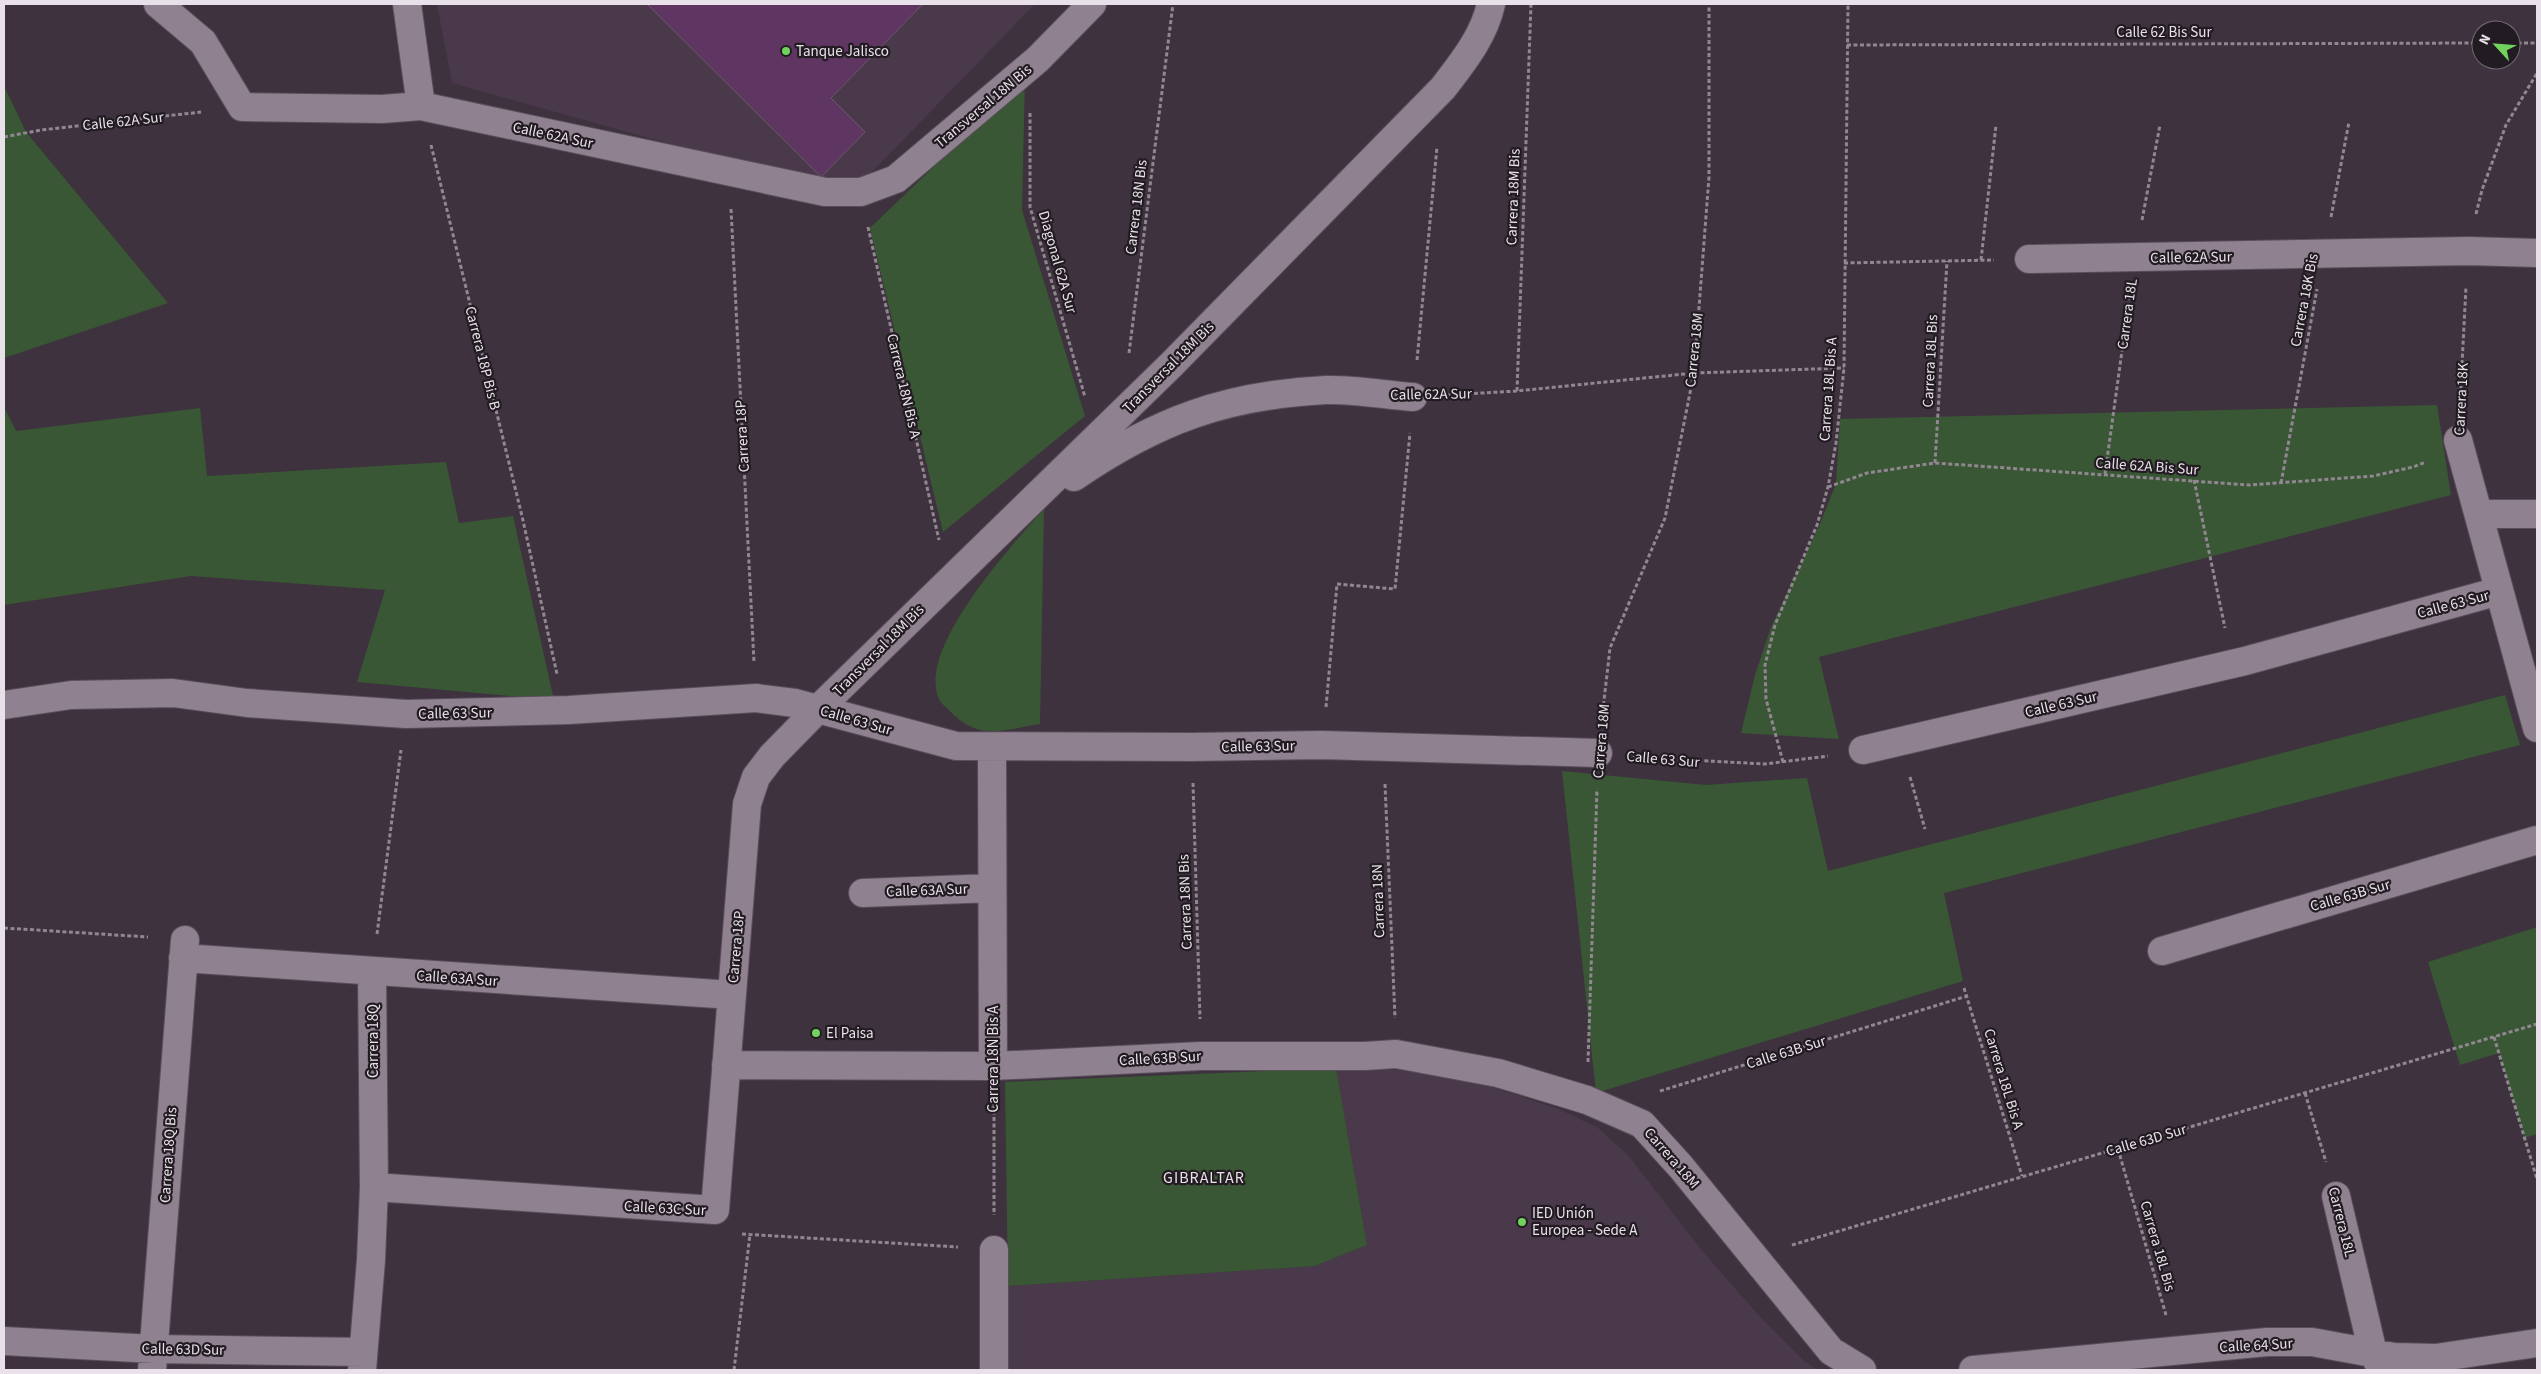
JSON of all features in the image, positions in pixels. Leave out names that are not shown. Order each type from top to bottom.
[{"type":"street","points":[[158,4],[203,42],[242,107]]},
{"type":"street","points":[[407,4],[421,106]]},
{"type":"street","name":"Transversal 18N Bis","points":[[862,192],[896,179],[1038,59],[1092,4]]},
{"type":"street","name":"Transversal 18M Bis","points":[[818,709],[947,581],[1098,437],[1443,88],[1463,62],[1479,36],[1492,4]]},
{"type":"street","name":"Calle 62A Sur","points":[[242,107],[382,109],[421,106],[825,192],[862,192]]},
{"type":"street","name":"Calle 62A Sur","points":[[2029,259],[2468,251],[2537,252]]},
{"type":"street","name":"Calle 62A Sur","points":[[1017,515],[1091,465],[1152,430],[1201,411],[1246,399],[1327,390],[1413,397]]},
{"type":"street","name":"Carrera 18K","points":[[2458,440],[2537,728]]},
{"type":"street","points":[[2478,514],[2537,514]]},
{"type":"street","name":"Calle 63 Sur","points":[[1863,750],[1900,743],[2233,663],[2499,591]]},
{"type":"street","name":"Calle 63 Sur","points":[[4,705],[71,695],[174,693],[247,703],[406,714],[569,710],[756,698],[795,703],[956,746],[1192,747],[1322,745],[1598,754]]},
{"type":"street","name":"Carrera 18P","points":[[715,1210],[747,804],[756,777],[761,770],[772,756],[818,709]]},
{"type":"street","name":"Carrera 18N Bis A","points":[[992,747],[993,1066]]},
{"type":"street","name":"Calle 63B Sur","points":[[2162,951],[2537,840]]},
{"type":"street","name":"Calle 63A Sur","points":[[863,893],[992,888]]},
{"type":"street","name":"Calle 63A Sur","points":[[184,949],[372,972],[732,996]]},
{"type":"street","name":"Carrera 18Q Bis","points":[[153,1360],[184,949]]},
{"type":"street","name":"Carrera 18Q","points":[[362,1361],[372,1260],[374,1187],[372,972]]},
{"type":"street","name":"Calle 63B Sur","points":[[726,1065],[993,1066],[1201,1056],[1365,1056],[1396,1054],[1474,1066],[1596,1104]]},
{"type":"street","name":"Carrera 18M","points":[[1596,1104],[1642,1124],[1755,1256],[1831,1351],[1862,1370]]},
{"type":"street","name":"Calle 63C Sur","points":[[374,1187],[715,1210]]},
{"type":"street","name":"Carrera 18L","points":[[2336,1196],[2378,1362]]},
{"type":"street","points":[[994,1250],[994,1370]]},
{"type":"street","name":"Calle 63D Sur","points":[[4,1341],[153,1360],[362,1361]]},
{"type":"street","name":"Calle 64 Sur","points":[[1973,1370],[2267,1342],[2312,1342],[2378,1362],[2394,1357],[2436,1358],[2537,1344]]},
{"type":"path","name":"Carrera 18N Bis","points":[[1128,355],[1173,4]]},
{"type":"path","name":"Carrera 18M Bis","points":[[1517,391],[1531,4]]},
{"type":"path","name":"Carrera 18M","points":[[1596,1104],[1598,754],[1610,648],[1665,518],[1694,373],[1709,176],[1709,4]]},
{"type":"path","name":"Carrera 18L Bis A","points":[[1783,762],[1766,698],[1765,665],[1775,625],[1817,525],[1828,487],[1836,443],[1844,368],[1848,4]]},
{"type":"path","name":"Calle 62 Bis Sur","points":[[1847,45],[2471,43]]},
{"type":"path","points":[[2521,43],[2537,43]]},
{"type":"path","name":"Diagonal 62A Sur","points":[[1038,59],[1031,77],[1030,207],[1098,437]]},
{"type":"path","name":"Carrera 18K","points":[[2458,440],[2468,251],[2482,190],[2506,125],[2537,73]]},
{"type":"path","name":"Carrera 18P Bis B","points":[[421,106],[522,516],[562,696],[569,710]]},
{"type":"path","name":"Calle 62A Sur","points":[[4,137],[41,130],[242,107]]},
{"type":"path","name":"Carrera 18K Bis","points":[[2281,483],[2349,122]]},
{"type":"path","points":[[1981,260],[1996,125]]},
{"type":"path","name":"Carrera 18L","points":[[2105,474],[2135,258],[2160,125]]},
{"type":"path","name":"Carrera 18P","points":[[729,173],[756,698]]},
{"type":"path","name":"Carrera 18N Bis A","points":[[862,192],[870,239],[938,531],[947,581]]},
{"type":"path","points":[[1844,263],[2029,259]]},
{"type":"path","name":"Carrera 18L Bis","points":[[1935,463],[1947,261]]},
{"type":"path","name":"Calle 62A Sur","points":[[1413,397],[1517,391],[1694,373],[1844,368]]},
{"type":"path","name":"Calle 62A Bis Sur","points":[[1828,487],[1867,473],[1935,463],[2249,485],[2281,483],[2373,476],[2413,467],[2435,458],[2458,440]]},
{"type":"path","points":[[2194,480],[2233,663]]},
{"type":"path","points":[[372,972],[406,714]]},
{"type":"path","points":[[1900,743],[1925,829]]},
{"type":"path","name":"Carrera 18N Bis","points":[[1192,747],[1201,1056]]},
{"type":"path","name":"Carrera 18N","points":[[1383,748],[1396,1054]]},
{"type":"path","name":"Calle 63 Sur","points":[[1598,754],[1659,760],[1765,764],[1863,750]]},
{"type":"path","points":[[4,928],[184,949]]},
{"type":"path","name":"Carrera 18L Bis A","points":[[1964,988],[2022,1176]]},
{"type":"path","name":"Calle 63B Sur","points":[[1596,1104],[1968,996]]},
{"type":"path","name":"Calle 63D Sur","points":[[1755,1256],[2537,1024]]},
{"type":"path","points":[[2494,1037],[2537,1179]]},
{"type":"path","name":"Carrera 18N Bis A","points":[[993,1066],[994,1250]]},
{"type":"path","name":"Carrera 18L","points":[[2305,1093],[2336,1196]]},
{"type":"path","name":"Carrera 18L Bis","points":[[2118,1149],[2176,1350]]},
{"type":"path","name":"Calle 63C Sur","points":[[715,1210],[713,1232],[994,1250]]},
{"type":"path","points":[[734,1370],[750,1234]]},
{"type":"shaded area","points":[[437,4],[1035,4],[869,175],[845,184],[821,186],[452,83]]},
{"type":"shaded area","name":"IED Unión Europea - Sede A","points":[[1336,1068],[1415,1071],[1491,1087],[1559,1109],[1598,1128],[1628,1155],[1703,1252],[1763,1320],[1805,1362],[1818,1370],[1009,1370],[1008,1286],[1315,1266],[1367,1245]]},
{"type":"green space","points":[[1025,79],[1022,210],[1085,416],[943,532],[870,228]]},
{"type":"green space","points":[[4,86],[26,132],[168,303],[4,358]]},
{"type":"green space","points":[[2437,405],[2451,495],[1819,657],[1839,739],[1741,733],[1755,675],[1771,627],[1819,526],[1836,484],[1840,419]]},
{"type":"green space","points":[[4,407],[16,431],[200,408],[207,476],[446,462],[459,523],[513,516],[554,700],[357,682],[385,590],[191,576],[4,605]]},
{"type":"green space","points":[[1044,509],[1040,724],[1002,731],[981,730],[970,727],[943,705],[940,700],[936,678],[941,653],[954,626],[971,598],[1011,546]]},
{"type":"green space","points":[[2505,695],[2520,745],[1944,893],[1963,981],[1596,1093],[1562,771],[1706,785],[1807,778],[1828,871]]},
{"type":"green space","points":[[2537,927],[2537,1134],[2525,1138],[2499,1053],[2460,1065],[2428,962]]},
{"type":"green space","points":[[1336,1068],[1367,1245],[1315,1266],[1008,1286],[1005,1082]]},
{"type":"building","name":"Tanque Jalisco","points":[[647,4],[923,4],[831,98],[865,132],[821,177]]},
{"type":"place","name":"Tanque Jalisco","points":[[786,51]]},
{"type":"place","name":"El Paisa","points":[[816,1033]]},
{"type":"place","name":"IED Unión Europea - Sede A","points":[[1522,1222]]},
{"type":"district","name":"GIBRALTAR","points":[[1204,1177]]}]
